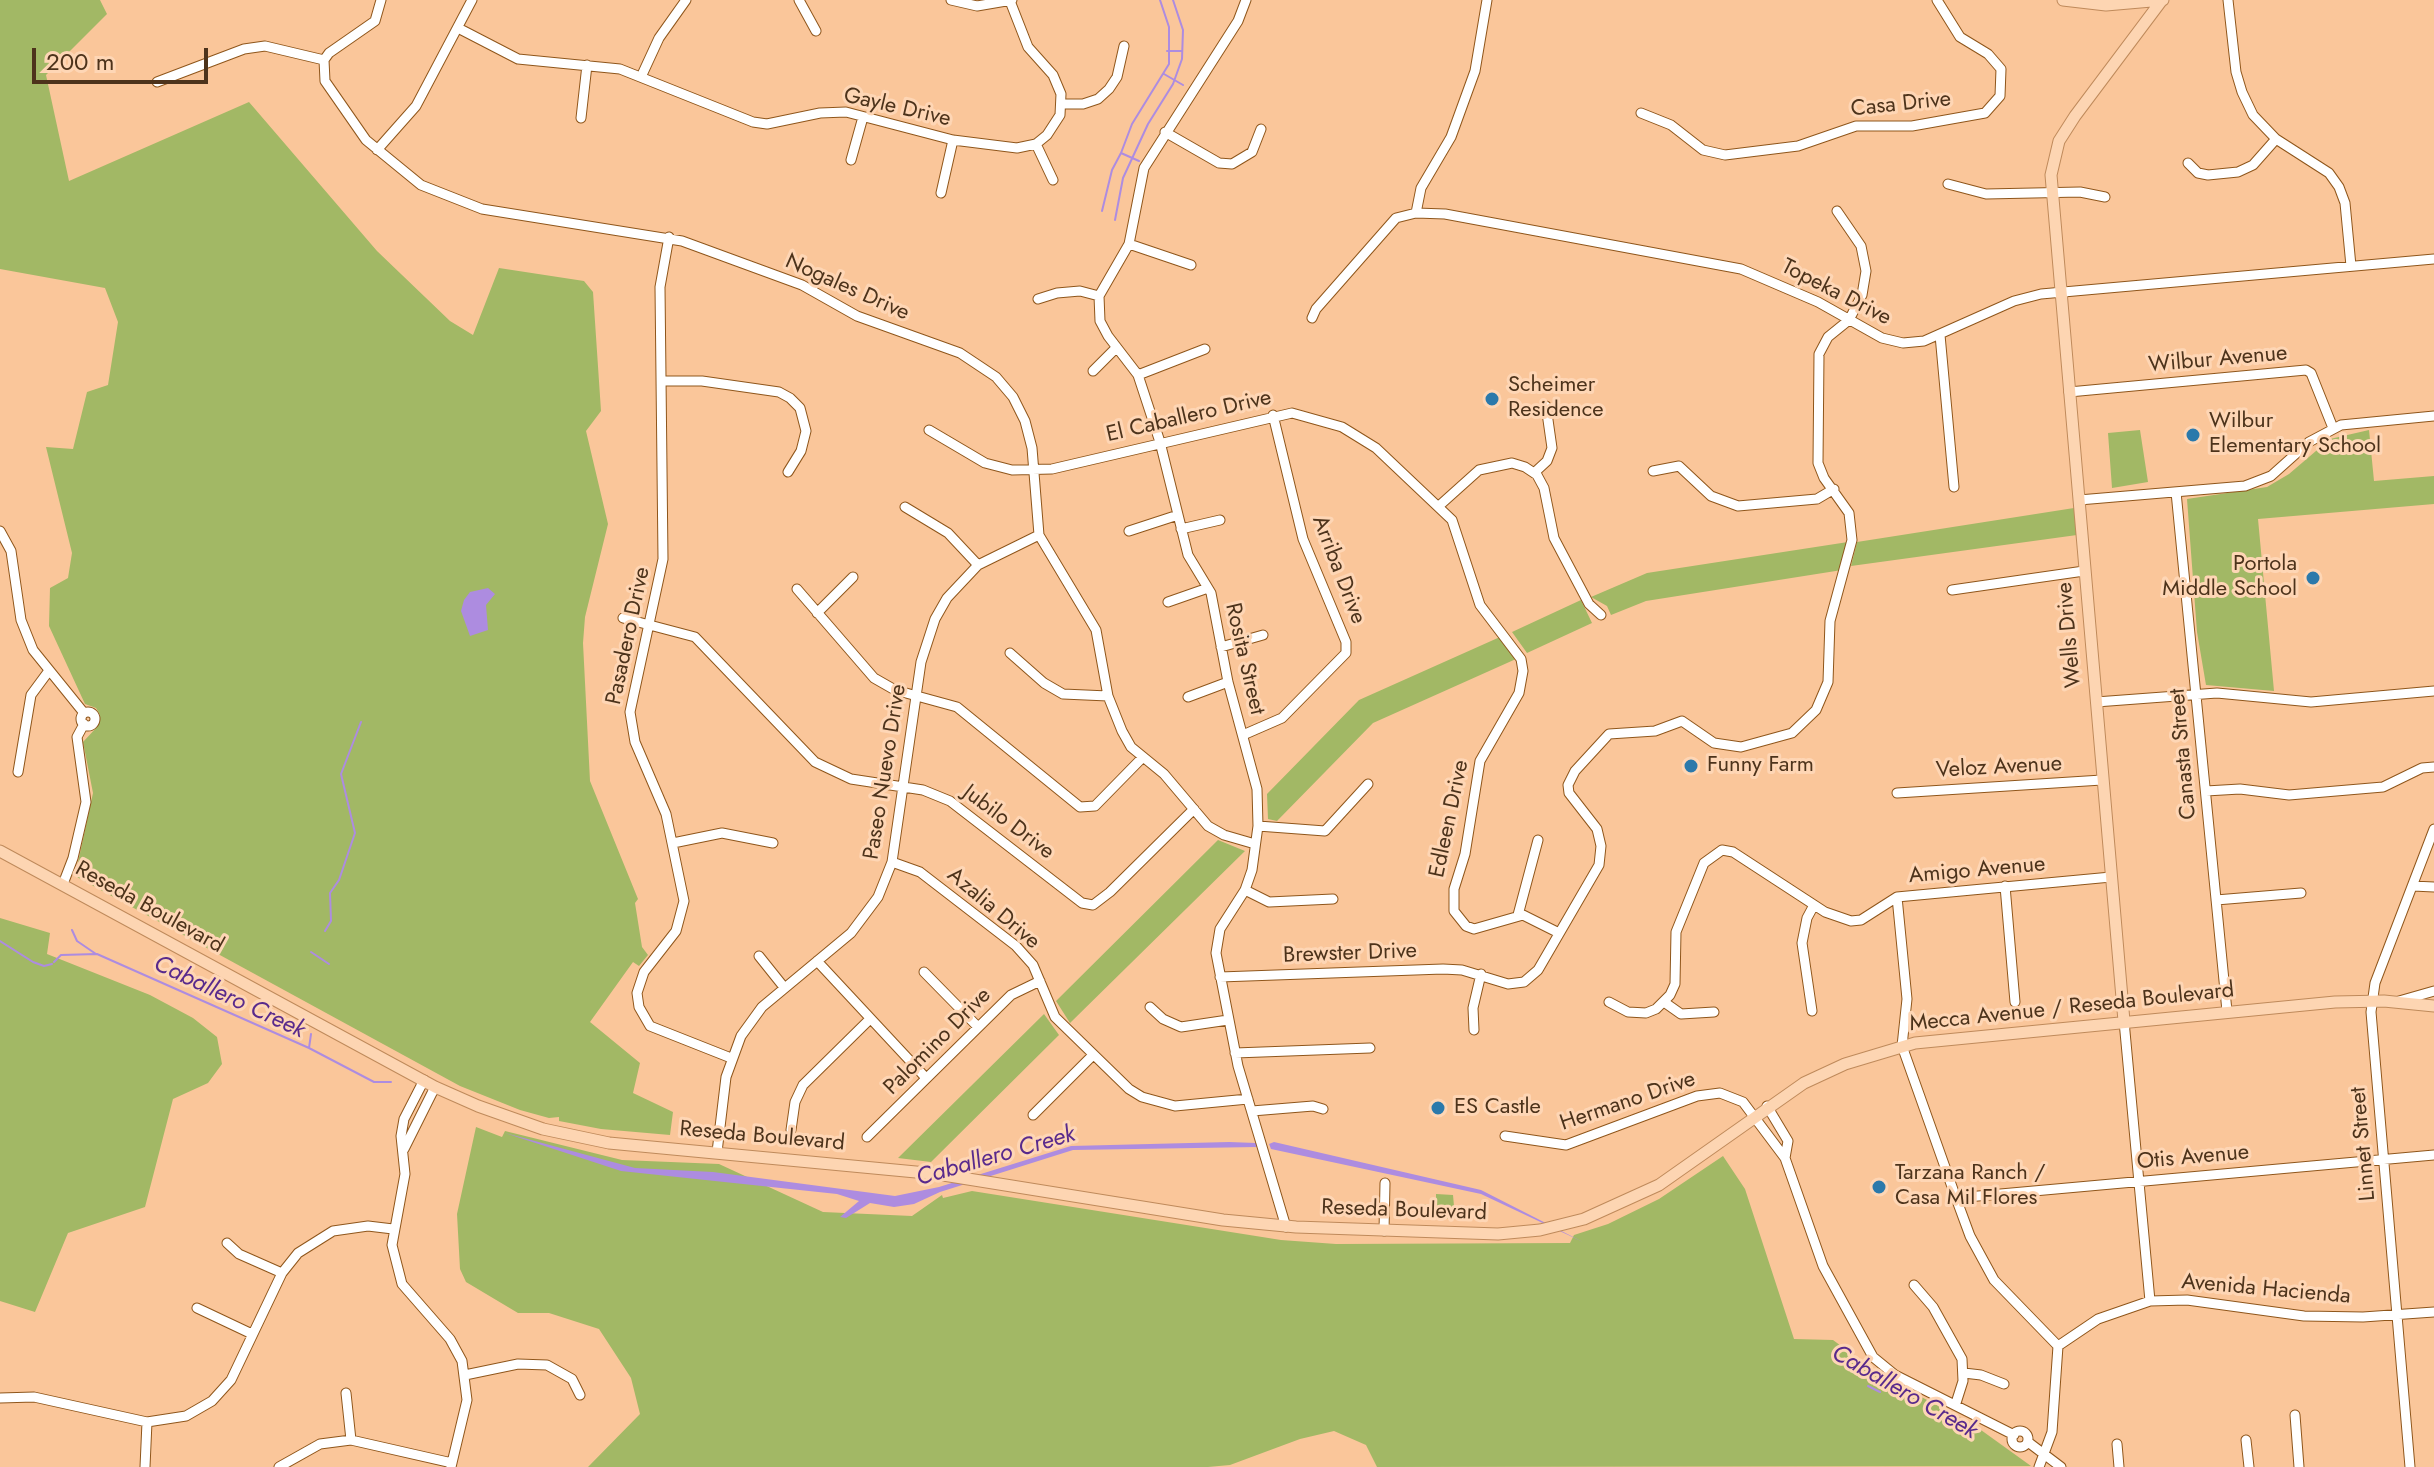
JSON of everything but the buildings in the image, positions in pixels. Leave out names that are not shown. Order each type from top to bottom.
[{"type":"main road","points":[[2063,0],[2106,5],[2163,0]]},
{"type":"main road","name":"Wells Drive","points":[[2124,1021],[2051,194],[2053,158],[2059,141],[2163,0]]},
{"type":"main road","name":"Reseda Boulevard","points":[[0,851],[435,1087],[543,1129],[609,1143],[971,1179],[1286,1227],[1498,1234],[1553,1228],[1584,1219]]},
{"type":"main road","points":[[2371,1000],[2434,1006]]},
{"type":"main road","name":"Mecca Avenue / Reseda Boulevard","points":[[1584,1219],[1659,1185],[1767,1106],[1832,1069],[1902,1046],[1958,1036],[2371,1000]]},
{"type":"street","points":[[157,82],[244,49],[265,46],[324,60],[334,47],[375,21],[381,0]]},
{"type":"street","points":[[377,150],[416,106],[472,0]]},
{"type":"street","points":[[641,77],[659,38],[686,0]]},
{"type":"street","points":[[799,0],[816,31]]},
{"type":"street","points":[[951,0],[977,6],[1011,0],[1028,47],[1059,84],[1062,104],[1054,126],[1036,144],[1053,180]]},
{"type":"street","points":[[1038,299],[1080,291],[1099,296],[1129,244],[1144,168],[1238,21],[1246,0]]},
{"type":"street","points":[[1312,318],[1316,309],[1396,218],[1416,213],[1421,188],[1451,137],[1475,71],[1487,0]]},
{"type":"street","name":"Casa Drive","points":[[1641,113],[1671,125],[1703,150],[1725,155],[1798,146],[1856,126],[1912,126],[1985,113],[2000,96],[2001,69],[1988,54],[1960,37],[1937,0]]},
{"type":"street","points":[[2228,0],[2236,72],[2242,92],[2253,115],[2276,139],[2329,173],[2339,187],[2345,203],[2351,266]]},
{"type":"street","name":"Gayle Drive","points":[[458,28],[518,59],[620,69],[753,122],[767,124],[833,111],[953,140],[1017,148],[1036,144]]},
{"type":"street","points":[[1062,104],[1083,104],[1098,99],[1109,89],[1117,77],[1124,46]]},
{"type":"street","name":"Nogales Drive","points":[[324,60],[323,71],[330,93],[377,150],[421,185],[468,205],[669,237],[802,285],[857,316],[980,363],[996,377],[1020,409],[1029,433],[1039,535],[1096,630],[1108,696],[1122,731],[1214,830],[1255,844]]},
{"type":"street","points":[[581,118],[587,65]]},
{"type":"street","points":[[851,160],[863,117]]},
{"type":"street","points":[[1165,132],[1219,163],[1232,164],[1252,152],[1261,129]]},
{"type":"street","points":[[2188,163],[2198,173],[2208,175],[2238,172],[2253,165],[2276,139]]},
{"type":"street","points":[[941,193],[953,140]]},
{"type":"street","points":[[1948,184],[1986,194],[2080,192],[2105,197]]},
{"type":"street","name":"Brewster Drive","points":[[1220,977],[1443,969],[1481,974],[1508,984],[1524,982],[1538,970],[1601,856],[1597,829],[1569,793],[1568,785],[1575,771],[1609,734],[1655,731],[1682,721],[1722,746],[1756,745],[1792,733],[1823,698],[1828,682],[1830,621],[1852,540],[1849,513],[1818,463],[1818,366],[1823,344],[1849,320],[1865,283],[1865,259],[1856,237],[1837,211]]},
{"type":"street","name":"Topeka Drive","points":[[1416,213],[1445,214],[1741,269],[1784,285],[1882,338],[1903,343],[1940,335],[2014,301],[2060,292],[2434,259]]},
{"type":"street","name":"Pasadero Drive","points":[[669,237],[660,287],[663,559],[632,697],[631,727],[663,803],[682,884],[681,916],[669,944],[644,972],[637,993],[639,1007],[650,1026],[731,1058]]},
{"type":"street","points":[[1129,244],[1191,265]]},
{"type":"street","name":"Rosita Street","points":[[1099,296],[1100,321],[1116,348],[1138,375],[1160,442],[1190,561],[1208,588],[1228,682],[1257,789],[1258,826],[1245,890],[1216,942],[1235,1053],[1286,1227]]},
{"type":"street","points":[[1940,335],[1954,487]]},
{"type":"street","points":[[1093,371],[1116,348]]},
{"type":"street","points":[[1138,375],[1205,349]]},
{"type":"street","name":"Wilbur Avenue","points":[[2069,392],[2306,370],[2311,373],[2333,428]]},
{"type":"street","points":[[661,381],[702,381],[779,392],[790,398],[800,408],[806,431],[801,451],[788,472]]},
{"type":"street","points":[[1534,473],[1547,461],[1552,448],[1546,406]]},
{"type":"street","name":"El Caballero Drive","points":[[929,430],[985,463],[1012,470],[1034,470],[1292,413],[1342,427],[1376,448],[1440,505]]},
{"type":"street","name":"Arriba Drive","points":[[1243,735],[1282,718],[1346,653],[1346,642],[1303,539],[1273,415]]},
{"type":"street","points":[[2079,500],[2260,482],[2281,470],[2309,442],[2333,428],[2357,422],[2434,416]]},
{"type":"street","points":[[1440,505],[1464,481],[1493,465],[1512,463],[1534,473],[1544,488],[1554,538],[1589,604],[1601,615]]},
{"type":"street","points":[[1653,471],[1679,466],[1711,496],[1738,506],[1817,499],[1834,489]]},
{"type":"street","name":"Canasta Street","points":[[2176,492],[2227,1011]]},
{"type":"street","name":"Edleen Drive","points":[[1440,505],[1459,534],[1480,605],[1515,647],[1523,671],[1519,693],[1480,761],[1465,854],[1454,889],[1454,911],[1466,926],[1474,929],[1492,927],[1518,915]]},
{"type":"street","points":[[905,507],[948,533],[978,565]]},
{"type":"street","points":[[1129,531],[1178,515]]},
{"type":"street","points":[[1181,529],[1220,520]]},
{"type":"street","points":[[0,531],[11,551],[26,635],[48,672],[84,719],[77,737],[86,802],[73,858],[63,884]]},
{"type":"street","name":"Paseo Nuevo Drive","points":[[717,1152],[722,1098],[731,1058],[741,1036],[762,1007],[864,918],[878,897],[892,862],[927,636],[935,619],[947,598],[978,565],[1039,535]]},
{"type":"street","points":[[1952,590],[2084,571]]},
{"type":"street","points":[[817,613],[853,577]]},
{"type":"street","points":[[1168,602],[1208,588]]},
{"type":"street","points":[[797,589],[874,678],[895,690],[957,707],[1083,808],[1097,805],[1143,757]]},
{"type":"street","name":"Jubilo Drive","points":[[623,618],[685,633],[704,644],[815,762],[851,779],[904,786],[950,801],[1082,903],[1093,905],[1194,809]]},
{"type":"street","points":[[1221,647],[1263,635]]},
{"type":"street","points":[[1010,653],[1044,683],[1063,694],[1108,696]]},
{"type":"street","points":[[18,772],[31,695],[48,672]]},
{"type":"street","points":[[1188,697],[1228,682]]},
{"type":"street","points":[[2096,702],[2231,693],[2311,702],[2434,691]]},
{"type":"street","points":[[2206,791],[2240,789],[2284,796],[2383,787],[2422,768],[2434,767]]},
{"type":"street","name":"Veloz Avenue","points":[[1897,793],[2102,780]]},
{"type":"street","points":[[1258,826],[1325,831],[1368,784]]},
{"type":"street","name":"Linnet Street","points":[[2410,1467],[2371,1000],[2434,829]]},
{"type":"street","points":[[673,843],[722,833],[773,843]]},
{"type":"street","points":[[1538,840],[1518,915],[1532,918],[1559,933]]},
{"type":"street","name":"Amigo Avenue","points":[[1664,1002],[1675,984],[1676,932],[1704,863],[1715,852],[1733,852],[1814,905],[1841,920],[1851,921],[1861,920],[1897,897],[2111,877]]},
{"type":"street","name":"Azalia Drive","points":[[892,862],[920,872],[1016,946],[1033,965],[1055,1017],[1129,1089],[1160,1104],[1175,1106],[1248,1099]]},
{"type":"street","points":[[2005,886],[2015,1002]]},
{"type":"street","points":[[2413,886],[2434,887]]},
{"type":"street","points":[[1245,890],[1269,902],[1333,899]]},
{"type":"street","points":[[2216,900],[2301,893]]},
{"type":"street","points":[[1897,897],[1907,999],[1902,1046],[1956,1198],[1970,1236],[1994,1280],[2058,1346],[2052,1432],[2039,1467]]},
{"type":"street","points":[[1812,1011],[1802,943],[1807,918],[1814,905]]},
{"type":"street","points":[[759,956],[783,986]]},
{"type":"street","points":[[817,961],[926,1078]]},
{"type":"street","points":[[924,972],[978,1027]]},
{"type":"street","points":[[1474,1030],[1473,1008],[1481,974]]},
{"type":"street","name":"Palomino Drive","points":[[867,1137],[1011,995],[1040,981]]},
{"type":"street","points":[[2399,1001],[2434,991]]},
{"type":"street","points":[[1609,1002],[1637,1013],[1656,1009],[1664,1002],[1681,1014],[1714,1012]]},
{"type":"street","points":[[1150,1007],[1163,1019],[1181,1027],[1228,1020]]},
{"type":"street","points":[[791,1130],[795,1102],[803,1085],[869,1020]]},
{"type":"street","name":"Wells Drive","points":[[2124,1021],[2150,1301]]},
{"type":"street","points":[[1235,1053],[1370,1048]]},
{"type":"street","points":[[1033,1115],[1093,1055]]},
{"type":"street","points":[[279,1467],[320,1444],[351,1440],[452,1465],[467,1400],[465,1375],[450,1339],[402,1284],[394,1259],[393,1229],[405,1174],[401,1136],[404,1119],[424,1080]]},
{"type":"street","points":[[404,1149],[435,1087]]},
{"type":"street","name":"Hermano Drive","points":[[1505,1136],[1559,1145],[1573,1144],[1710,1093],[1733,1096],[1756,1114]]},
{"type":"street","points":[[1252,1111],[1313,1106],[1323,1109]]},
{"type":"street","points":[[1767,1106],[1788,1141],[1785,1158],[1823,1266],[1873,1357],[1895,1375],[1956,1403],[2014,1435],[2017,1446],[2028,1442],[2061,1467]]},
{"type":"street","points":[[1756,1114],[1781,1157],[1785,1158]]},
{"type":"street","name":"Otis Avenue","points":[[1956,1198],[2434,1155]]},
{"type":"street","points":[[1384,1231],[1385,1183]]},
{"type":"street","points":[[0,1398],[34,1397],[147,1422],[186,1416],[212,1401],[231,1380],[282,1273],[307,1245],[333,1231],[368,1226],[393,1229]]},
{"type":"street","points":[[227,1243],[239,1254],[282,1273]]},
{"type":"street","points":[[1914,1285],[1933,1307],[1957,1346],[1964,1373],[1956,1403]]},
{"type":"street","name":"Avenida Hacienda","points":[[2058,1346],[2098,1319],[2150,1301],[2187,1300],[2304,1316],[2434,1312]]},
{"type":"street","points":[[197,1308],[252,1334]]},
{"type":"street","points":[[465,1375],[518,1364],[547,1365],[572,1379],[580,1395]]},
{"type":"street","points":[[1964,1373],[1981,1375],[2004,1384]]},
{"type":"street","points":[[346,1393],[351,1440]]},
{"type":"street","points":[[2295,1415],[2293,1434],[2299,1467]]},
{"type":"street","points":[[145,1467],[147,1422]]},
{"type":"street","points":[[2246,1440],[2249,1467]]},
{"type":"street","points":[[2117,1444],[2119,1467]]},
{"type":"green space","points":[[0,0],[100,0],[107,14],[46,75],[69,181],[249,102],[377,251],[450,321],[473,335],[499,268],[584,281],[593,292],[601,411],[586,431],[608,524],[585,617],[583,643],[590,781],[638,899],[635,903],[642,947],[648,955],[639,966],[633,962],[590,1022],[640,1063],[633,1093],[673,1112],[670,1135],[601,1129],[559,1121],[559,1117],[549,1118],[520,1110],[460,1086],[75,876],[93,793],[83,742],[97,727],[100,715],[96,708],[85,704],[49,626],[50,588],[68,578],[72,553],[46,447],[73,449],[87,392],[108,385],[118,322],[105,288],[0,269]]},
{"type":"green space","points":[[2140,430],[2148,482],[2112,488],[2108,433]]},
{"type":"green space","points":[[2369,430],[2374,481],[2434,476],[2434,504],[2258,519],[2274,691],[2206,685],[2197,632],[2187,499],[2267,487],[2289,474],[2330,439]]},
{"type":"green space","points":[[2074,508],[2077,535],[1851,566],[1857,542]]},
{"type":"green space","points":[[1848,542],[1842,570],[1646,601],[1611,615],[1607,606],[1591,597],[1647,573]]},
{"type":"green space","points":[[1581,600],[1592,623],[1527,653],[1512,632]]},
{"type":"green space","points":[[1500,637],[1516,659],[1373,723],[1277,821],[1268,819],[1267,794],[1359,700]]},
{"type":"green space","points":[[1218,840],[1245,851],[1070,1023],[1056,1001]]},
{"type":"green space","points":[[0,918],[50,933],[47,954],[150,995],[193,1018],[217,1037],[222,1064],[208,1083],[173,1099],[145,1207],[68,1233],[35,1312],[0,1301]]},
{"type":"green space","points":[[1044,1014],[1059,1035],[931,1162],[898,1158]]},
{"type":"green space","points":[[476,1127],[502,1137],[505,1131],[622,1160],[719,1164],[823,1212],[912,1216],[942,1195],[943,1198],[972,1191],[1281,1240],[1336,1244],[1570,1243],[1574,1235],[1608,1224],[1659,1199],[1723,1156],[1745,1189],[1794,1339],[1833,1340],[1882,1376],[1974,1425],[2031,1466],[1377,1467],[1366,1445],[1334,1431],[1300,1439],[1230,1465],[1208,1467],[588,1467],[640,1414],[631,1378],[599,1329],[549,1313],[518,1313],[466,1282],[460,1269],[457,1214]]},
{"type":"green space","points":[[1436,1194],[1453,1195],[1455,1217],[1422,1216],[1422,1205],[1436,1203]]},
{"type":"shaded area","points":[[488,588],[495,594],[486,605],[488,630],[470,636],[461,611],[464,600],[470,592]]},
{"type":"shaded area","points":[[505,1133],[635,1168],[713,1172],[895,1196],[939,1187],[1071,1146],[1229,1142],[1256,1143],[1257,1147],[1073,1150],[940,1192],[914,1204],[894,1207],[870,1203],[846,1218],[840,1217],[859,1201],[837,1194],[621,1171]]},
{"type":"shaded area","points":[[1274,1142],[1481,1190],[1583,1242],[1481,1194],[1271,1149],[1269,1144]]},
{"type":"waterway","points":[[1139,161],[1121,153],[1132,124],[1169,64],[1169,27],[1160,0]]},
{"type":"waterway","points":[[1115,220],[1123,178],[1148,124],[1173,84],[1182,59],[1183,30],[1173,0]]},
{"type":"waterway","points":[[1167,51],[1181,51]]},
{"type":"waterway","points":[[1164,74],[1183,85]]},
{"type":"waterway","points":[[1102,211],[1112,170],[1121,153]]},
{"type":"waterway","points":[[325,931],[331,921],[330,893],[339,880],[355,833],[341,774],[361,722]]},
{"type":"waterway","points":[[72,930],[77,941],[96,954]]},
{"type":"waterway","name":"Caballero Creek","points":[[0,941],[33,962],[44,966],[52,964]]},
{"type":"waterway","points":[[311,952],[329,964]]},
{"type":"waterway","name":"Caballero Creek","points":[[54,962],[61,955],[97,954],[309,1048],[374,1082],[391,1082]]},
{"type":"waterway","points":[[309,1048],[311,1034]]},
{"type":"waterway","name":"Caballero Creek","points":[[1868,1386],[1880,1392]]},
{"type":"place","name":"Scheimer Residence","points":[[1492,399]]},
{"type":"place","name":"Wilbur Elementary School","points":[[2193,435]]},
{"type":"place","name":"Portola Middle School","points":[[2313,578]]},
{"type":"place","name":"Funny Farm","points":[[1691,766]]},
{"type":"place","name":"ES Castle","points":[[1438,1108]]},
{"type":"place","name":"Tarzana Ranch / Casa Mil Flores","points":[[1879,1187]]}]
